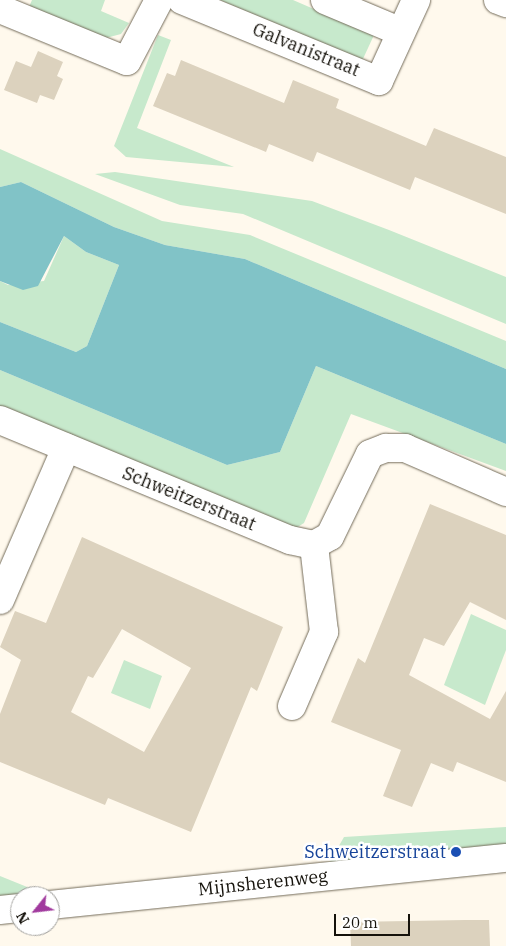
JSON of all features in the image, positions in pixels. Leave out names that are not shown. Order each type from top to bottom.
[{"type":"street","points":[[0,8],[128,61],[159,0]]},
{"type":"street","name":"Galvanistraat","points":[[182,0],[380,81],[416,0]]},
{"type":"street","points":[[325,0],[401,32]]},
{"type":"street","points":[[498,0],[506,3]]},
{"type":"street","name":"Schweitzerstraat","points":[[0,420],[290,540],[314,545]]},
{"type":"street","points":[[0,600],[66,448]]},
{"type":"street","points":[[292,706],[324,632],[314,545],[330,536],[370,454],[386,448],[405,448],[506,492]]},
{"type":"street","name":"Mijnsherenweg","points":[[60,904],[506,858]]},
{"type":"green space","points":[[32,0],[105,0],[101,11],[129,23],[121,34],[102,39],[29,7]]},
{"type":"green space","points":[[220,0],[293,0],[374,35],[362,61]]},
{"type":"green space","points":[[158,35],[171,40],[137,128],[234,167],[126,157],[114,146]]},
{"type":"green space","points":[[0,149],[162,221],[250,235],[506,341],[506,369],[245,259],[165,245],[114,227],[21,182],[0,187]]},
{"type":"green space","points":[[115,172],[312,201],[389,230],[506,277],[506,324],[243,214],[180,205],[95,174]]},
{"type":"green space","points":[[64,236],[86,252],[119,265],[87,346],[76,352],[0,322],[0,281],[8,285],[44,281]]},
{"type":"green space","points":[[316,366],[506,444],[506,471],[351,414],[304,523],[296,528],[0,409],[0,370],[227,465],[280,452]]},
{"type":"green space","points":[[471,614],[506,630],[506,650],[485,705],[444,685]]},
{"type":"green space","points":[[124,660],[162,676],[150,709],[111,693]]},
{"type":"green space","points":[[506,827],[506,849],[328,865],[344,837]]},
{"type":"green space","points":[[0,876],[25,886],[10,886],[10,896],[0,897]]},
{"type":"water","points":[[21,182],[114,227],[165,245],[245,259],[506,369],[506,444],[316,366],[280,452],[227,465],[0,370],[0,322],[76,352],[87,346],[119,265],[86,252],[64,236],[38,286],[23,290],[0,281],[0,187]]},
{"type":"building","points":[[38,51],[63,62],[57,76],[63,79],[54,100],[40,95],[37,103],[4,90],[16,61],[31,67]]},
{"type":"building","points":[[181,60],[284,103],[293,80],[339,99],[336,108],[426,146],[434,128],[506,157],[506,214],[415,177],[410,190],[317,152],[313,162],[269,144],[266,152],[153,106],[167,73],[175,76]]},
{"type":"building","points":[[430,504],[506,535],[506,620],[470,602],[444,646],[424,638],[409,675],[490,719],[506,691],[506,782],[457,762],[453,772],[431,763],[412,807],[383,796],[401,750],[331,722],[358,658],[365,663]]},
{"type":"building","points":[[82,537],[283,627],[257,691],[251,687],[191,832],[108,798],[105,805],[0,762],[0,714],[21,660],[0,647],[15,611],[46,623]],"holes":[[[122,629],[191,668],[144,752],[71,712],[88,676],[93,678]]]},
{"type":"building","points":[[489,920],[490,946],[351,946],[350,922]]},
{"type":"place","name":"Schweitzerstraat","points":[[456,852]]}]
